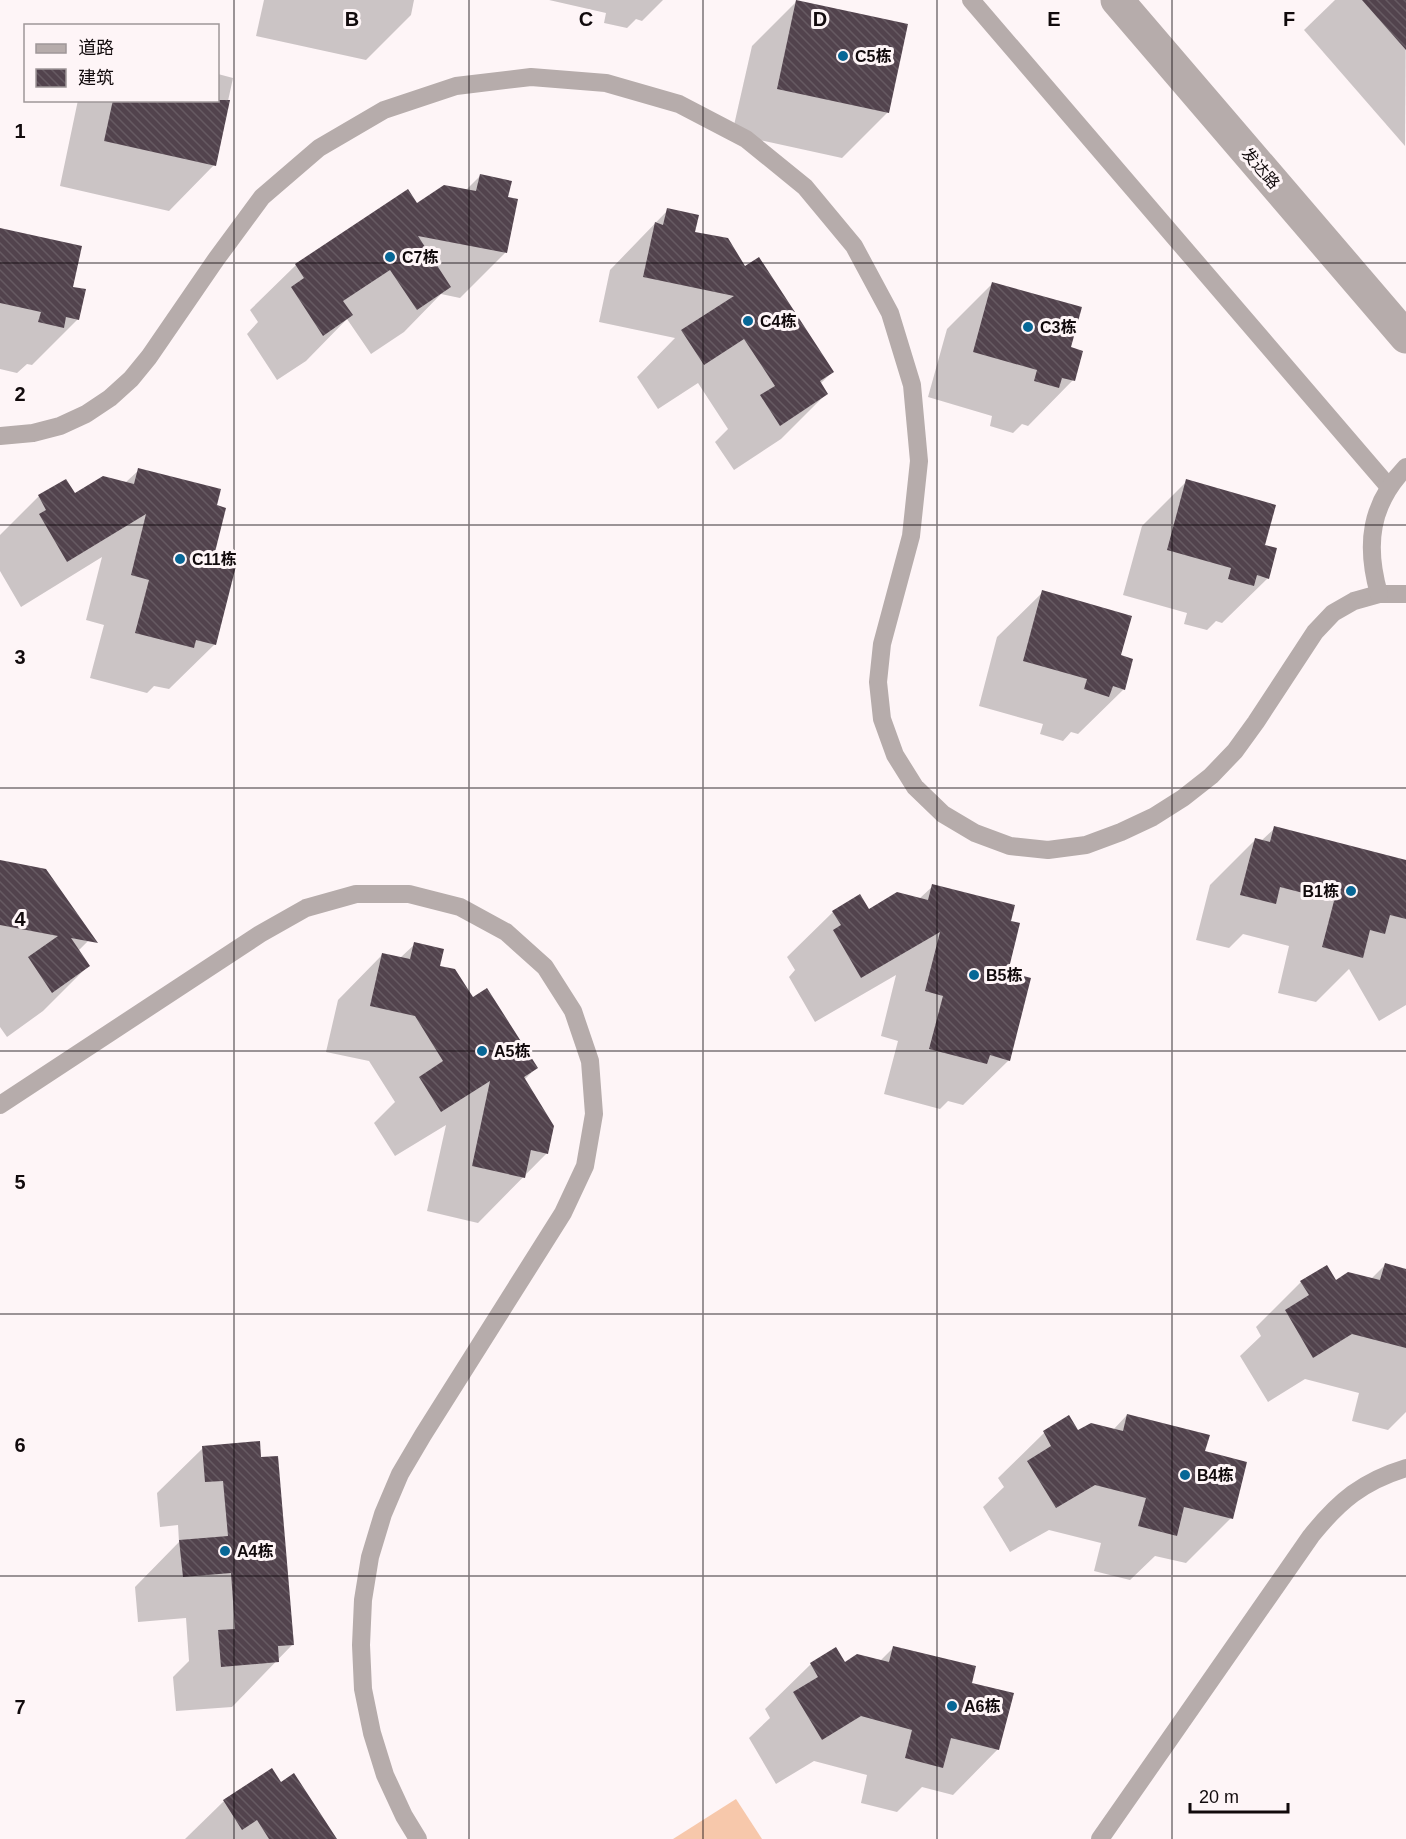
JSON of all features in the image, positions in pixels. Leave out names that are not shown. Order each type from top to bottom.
[{"type":"street","name":"发达路","points":[[1117,0],[1406,337]]},
{"type":"lane","points":[[971,0],[1389,487]]},
{"type":"lane","points":[[0,436],[33,433],[60,426],[86,414],[131,380],[216,258],[262,197],[319,148],[337,137],[384,110],[456,86],[531,77],[606,83],[679,104],[746,139],[806,187],[854,246],[890,313],[912,385],[919,461],[911,536],[882,644],[878,682],[882,719],[895,755],[915,787],[942,814],[975,834],[1010,846],[1048,849],[1086,845],[1153,817],[1183,798],[1211,776],[1235,751],[1256,723],[1315,632],[1333,613],[1354,600],[1379,594],[1406,594]]},
{"type":"lane","points":[[1379,594],[1370,553],[1372,532],[1377,512],[1389,487],[1406,467]]},
{"type":"lane","points":[[0,1105],[260,934],[306,908],[356,894],[409,894],[460,907],[488,921],[506,932],[545,967],[573,1011],[590,1061],[594,1114],[585,1166],[562,1213],[400,1474],[383,1514],[370,1557],[363,1600],[361,1634],[363,1689],[372,1733],[386,1775],[404,1816],[418,1839]]},
{"type":"lane","points":[[1100,1839],[1331,1510],[1357,1489],[1386,1474],[1406,1468]]},
{"type":"shaded area","points":[[736,1799],[762,1839],[673,1839]]},
{"type":"building","name":"C5栋","points":[[796,0],[908,24],[889,113],[777,89]]},
{"type":"building","points":[[1362,0],[1406,0],[1406,50]]},
{"type":"building","points":[[219,100],[230,100],[216,166],[104,141],[113,102],[219,102]]},
{"type":"building","name":"C7栋","points":[[480,174],[512,181],[508,197],[518,199],[507,253],[418,236],[451,287],[417,310],[390,270],[343,301],[353,315],[323,336],[291,287],[304,278],[295,264],[408,189],[417,203],[444,185],[476,191]]},
{"type":"building","name":"C4栋","points":[[667,208],[699,215],[695,232],[728,238],[745,266],[759,257],[834,372],[820,381],[828,394],[780,426],[760,395],[775,386],[744,339],[704,365],[681,330],[734,296],[643,277],[655,222],[663,225]]},
{"type":"building","points":[[0,228],[82,246],[73,287],[86,289],[79,320],[66,317],[64,328],[38,322],[41,312],[0,303]]},
{"type":"building","name":"C3栋","points":[[992,282],[1082,307],[1071,347],[1083,351],[1075,381],[1062,378],[1059,388],[1034,381],[1037,370],[973,352]]},
{"type":"building","name":"C11栋","points":[[138,468],[221,489],[217,505],[226,508],[214,556],[237,562],[216,645],[196,640],[194,648],[135,633],[149,580],[131,575],[146,514],[67,562],[39,514],[46,510],[38,495],[66,479],[75,493],[103,476],[134,484]]},
{"type":"building","points":[[1186,479],[1276,505],[1265,545],[1277,548],[1269,579],[1257,575],[1254,586],[1228,579],[1231,568],[1167,550]]},
{"type":"building","points":[[1042,590],[1132,616],[1121,655],[1133,659],[1125,690],[1113,686],[1109,697],[1084,689],[1087,679],[1023,661]]},
{"type":"building","name":"B1栋","points":[[1274,826],[1406,860],[1406,919],[1390,915],[1385,934],[1370,930],[1363,958],[1322,947],[1334,901],[1280,887],[1276,904],[1240,895],[1255,838],[1270,842]]},
{"type":"building","points":[[0,860],[46,869],[98,943],[71,938],[90,966],[52,993],[28,957],[58,936],[0,925]]},
{"type":"building","name":"B5栋","points":[[932,884],[1015,905],[1011,921],[1020,923],[1008,972],[1031,978],[1010,1061],[990,1055],[987,1064],[929,1049],[943,996],[925,991],[940,932],[861,978],[833,930],[841,925],[832,911],[860,894],[869,909],[897,892],[928,900]]},
{"type":"building","name":"A5栋","points":[[414,942],[444,949],[440,966],[455,969],[473,997],[487,988],[538,1068],[524,1077],[554,1126],[548,1154],[531,1150],[525,1178],[472,1166],[490,1081],[441,1112],[419,1077],[443,1061],[415,1016],[370,1006],[382,953],[410,959]]},
{"type":"building","points":[[1385,1263],[1406,1269],[1406,1348],[1352,1334],[1313,1358],[1285,1310],[1309,1295],[1300,1281],[1327,1265],[1336,1280],[1348,1272],[1380,1280]]},
{"type":"building","name":"B4栋","points":[[1127,1414],[1210,1435],[1205,1451],[1247,1462],[1233,1519],[1184,1507],[1177,1536],[1138,1526],[1146,1498],[1095,1485],[1056,1508],[1027,1461],[1051,1446],[1043,1431],[1069,1415],[1078,1430],[1091,1423],[1123,1431]]},
{"type":"building","name":"A4栋","points":[[260,1441],[261,1457],[278,1456],[294,1645],[278,1646],[279,1662],[221,1667],[218,1630],[235,1629],[231,1573],[183,1577],[179,1540],[228,1536],[223,1481],[205,1482],[202,1446]]},
{"type":"building","name":"A6栋","points":[[893,1646],[976,1666],[972,1683],[1014,1693],[999,1750],[951,1738],[943,1768],[905,1758],[912,1730],[861,1716],[822,1740],[793,1692],[818,1677],[810,1663],[836,1647],[845,1662],[857,1654],[889,1662]]},
{"type":"building","points":[[272,1768],[281,1782],[294,1773],[337,1839],[269,1839],[257,1820],[242,1830],[223,1800]]},
{"type":"place","name":"C5栋","points":[[843,56]]},
{"type":"place","name":"C7栋","points":[[390,257]]},
{"type":"place","name":"C4栋","points":[[748,321]]},
{"type":"place","name":"C3栋","points":[[1028,327]]},
{"type":"place","name":"C11栋","points":[[180,559]]},
{"type":"place","name":"B1栋","points":[[1351,891]]},
{"type":"place","name":"B5栋","points":[[974,975]]},
{"type":"place","name":"A5栋","points":[[482,1051]]},
{"type":"place","name":"B4栋","points":[[1185,1475]]},
{"type":"place","name":"A4栋","points":[[225,1551]]},
{"type":"place","name":"A6栋","points":[[952,1706]]}]
